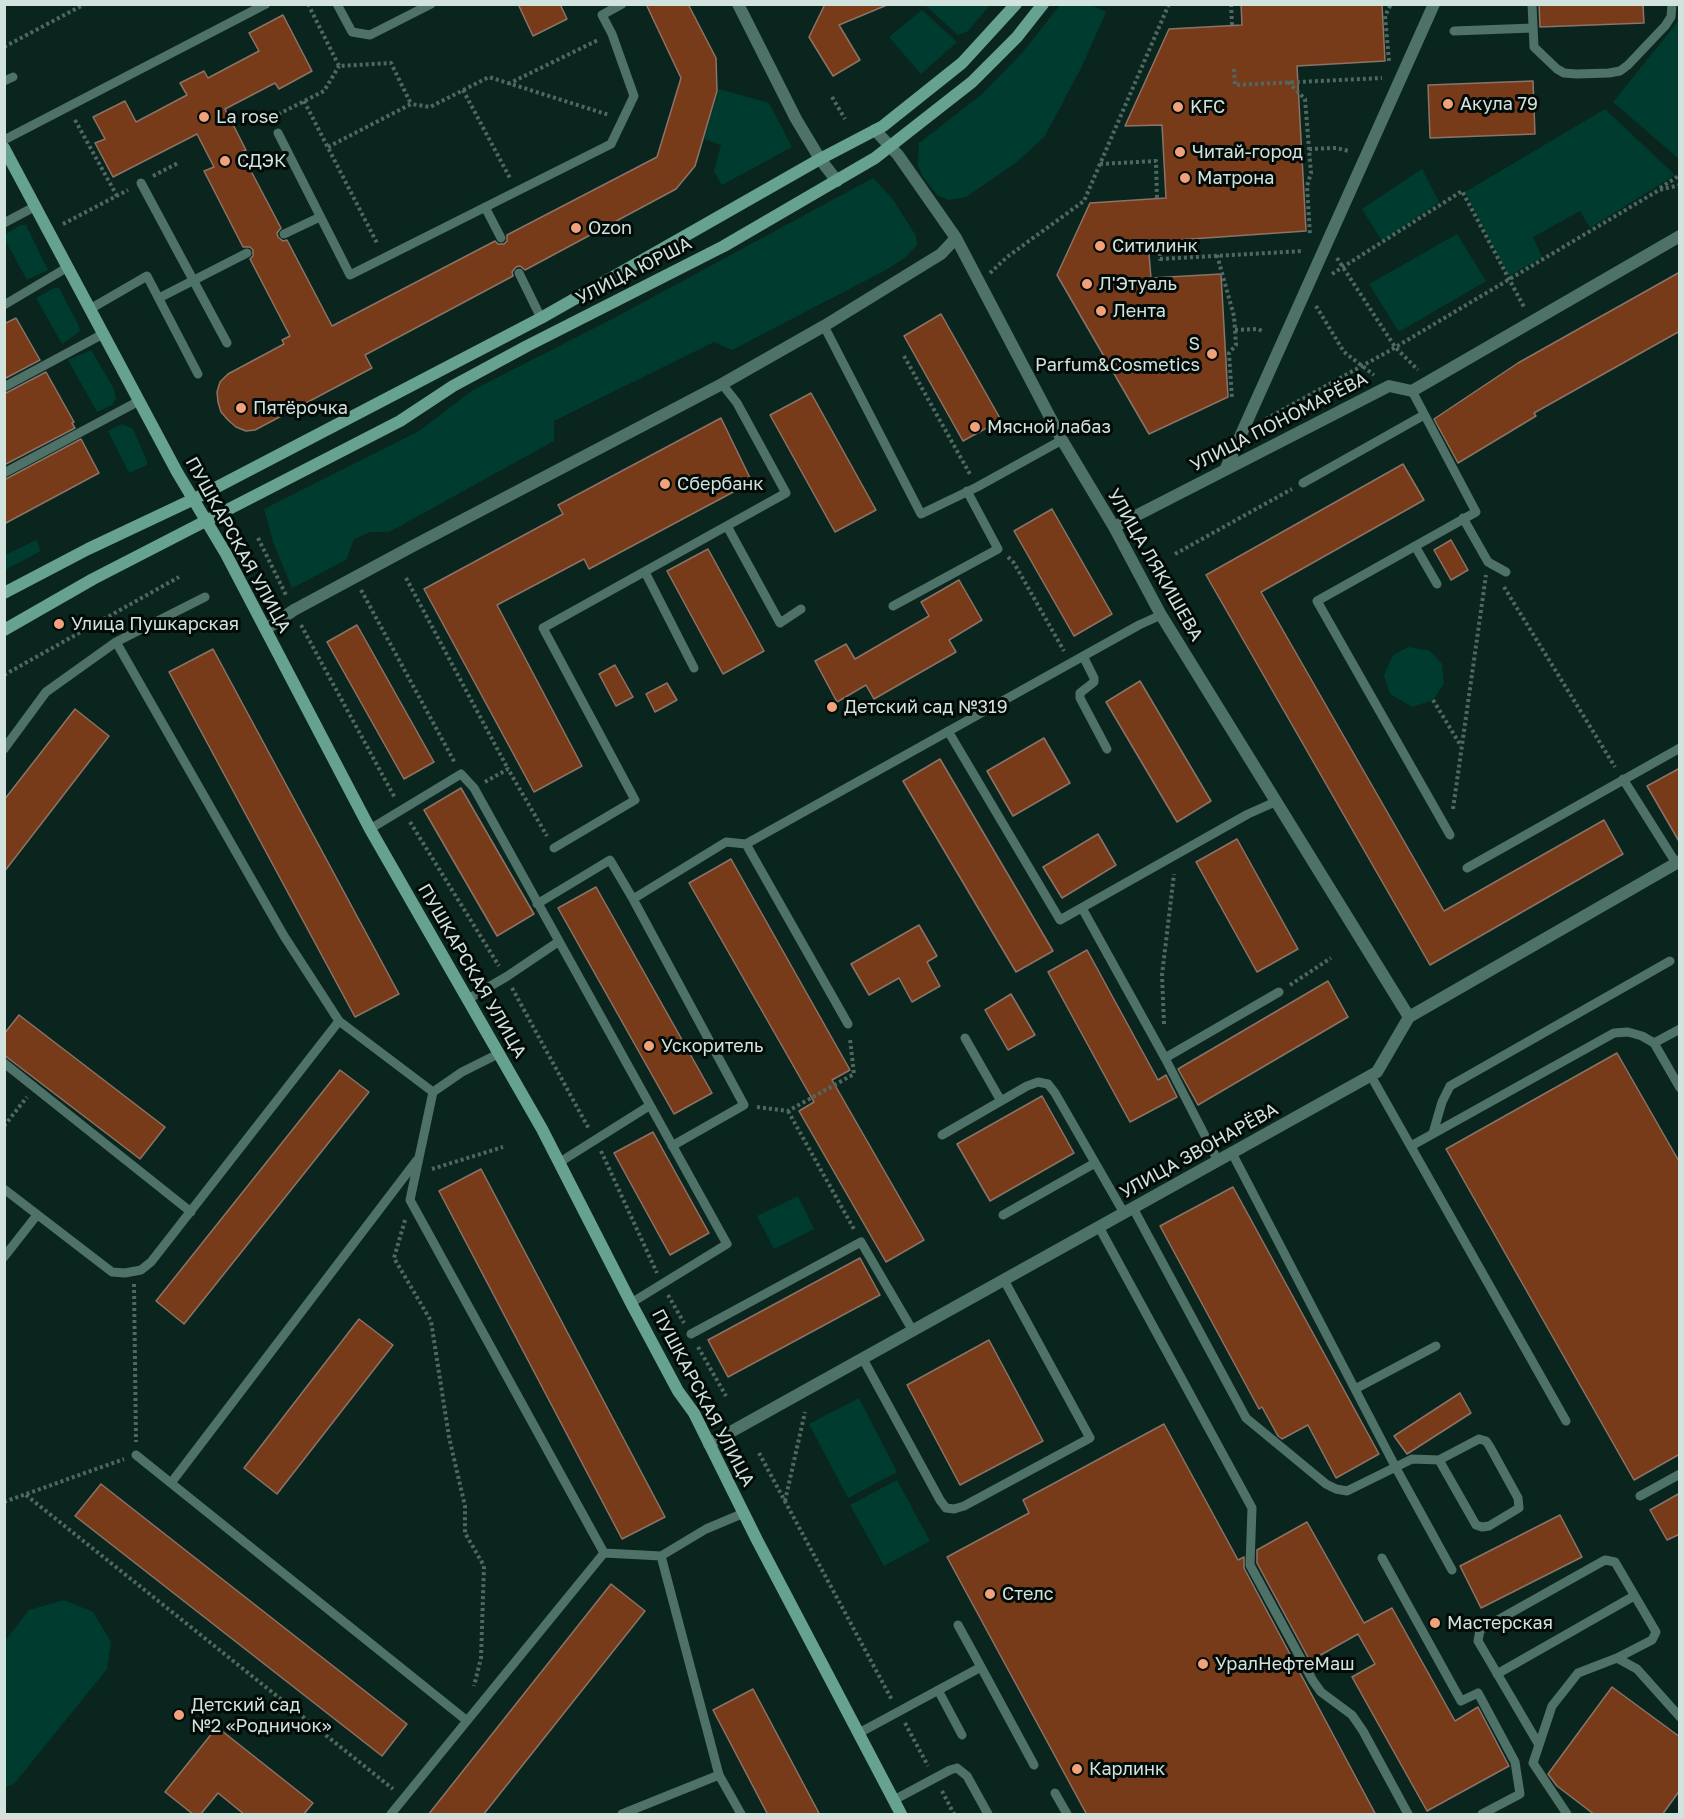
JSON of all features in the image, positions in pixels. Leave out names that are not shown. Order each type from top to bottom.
[{"type":"main road","name":"УЛИЦА ЮРША","points":[[4,593],[88,549],[194,499],[541,318],[820,159],[884,126],[962,63],[1016,4]]},
{"type":"main road","name":"УЛИЦА ЮРША","points":[[4,630],[93,579],[400,421],[453,386],[724,246],[837,181],[890,147],[972,82],[1017,38],[1043,4]]},
{"type":"main road","name":"ПУШКАРСКАЯ УЛИЦА","points":[[4,148],[139,401],[266,629],[369,830],[560,1162],[631,1303],[709,1444],[901,1815]]},
{"type":"main road","points":[[541,318],[549,335]]},
{"type":"street","points":[[738,4],[796,119],[820,159],[837,181]]},
{"type":"street","points":[[1226,468],[1434,4]]},
{"type":"street","name":"УЛИЦА ЛЯКИШЕВА","points":[[875,130],[898,155],[956,238],[1062,440],[1114,527],[1161,615],[1409,1017]]},
{"type":"street","points":[[1412,391],[1680,237]]},
{"type":"street","points":[[266,629],[294,610],[355,577],[722,384],[824,326],[941,254],[956,238]]},
{"type":"street","name":"УЛИЦА ПОНОМАРЁВА","points":[[1114,527],[1389,386],[1412,391]]},
{"type":"street","name":"УЛИЦА ЗВОНАРЁВА","points":[[709,1444],[1371,1076],[1377,1072],[1409,1017],[1678,862]]},
{"type":"lane","points":[[4,140],[266,4]]},
{"type":"lane","points":[[337,4],[352,32],[370,35],[431,4]]},
{"type":"lane","points":[[278,133],[350,275],[611,144],[634,96],[612,34],[602,15],[622,4]]},
{"type":"lane","points":[[1532,4],[1534,47],[1564,73],[1620,71],[1658,34],[1671,17],[1672,4]]},
{"type":"lane","points":[[1454,31],[1533,28]]},
{"type":"lane","points":[[141,183],[227,343]]},
{"type":"lane","points":[[4,223],[36,206]]},
{"type":"lane","points":[[486,207],[501,238]]},
{"type":"lane","points":[[284,234],[320,217]]},
{"type":"lane","points":[[159,298],[247,253]]},
{"type":"lane","points":[[4,305],[68,267]]},
{"type":"lane","points":[[519,273],[541,318]]},
{"type":"lane","points":[[90,309],[147,276],[198,374]]},
{"type":"lane","points":[[824,326],[921,514],[977,487],[1062,440]]},
{"type":"lane","points":[[4,387],[103,334]]},
{"type":"lane","points":[[554,848],[635,800],[543,628],[786,493],[737,403],[722,384]]},
{"type":"lane","points":[[1412,391],[1476,512],[1317,601],[1450,835]]},
{"type":"lane","points":[[4,473],[139,401]]},
{"type":"lane","points":[[1303,483],[1424,415]]},
{"type":"lane","points":[[893,606],[998,549],[967,491]]},
{"type":"lane","points":[[1463,518],[1488,562],[1506,572]]},
{"type":"lane","points":[[727,526],[780,623],[801,609]]},
{"type":"lane","points":[[1415,546],[1437,584]]},
{"type":"lane","points":[[645,572],[694,669]]},
{"type":"lane","points":[[4,749],[46,692],[116,642],[205,597]]},
{"type":"lane","points":[[633,899],[726,842],[746,844],[1161,615]]},
{"type":"lane","points":[[116,642],[284,936],[339,1021],[433,1092]]},
{"type":"lane","points":[[1083,656],[1094,682],[1080,693],[1080,698],[1107,749]]},
{"type":"lane","points":[[948,731],[1060,921],[1248,814],[1275,802]]},
{"type":"lane","points":[[1467,868],[1680,748]]},
{"type":"lane","points":[[369,830],[461,774],[474,788],[727,1244],[631,1303]]},
{"type":"lane","points":[[1623,779],[1678,862]]},
{"type":"lane","points":[[746,844],[848,1024]]},
{"type":"lane","points":[[537,904],[610,860],[633,899],[744,1105],[672,1146]]},
{"type":"lane","points":[[1083,908],[1166,1058],[1218,1161]]},
{"type":"lane","points":[[468,999],[558,942]]},
{"type":"lane","points":[[1433,1133],[1442,1102],[1450,1086],[1670,961]]},
{"type":"lane","points":[[1166,1058],[1279,992]]},
{"type":"lane","points":[[4,1190],[112,1272],[118,1274],[141,1270],[151,1262],[339,1021]]},
{"type":"lane","points":[[1654,1043],[1680,1029]]},
{"type":"lane","points":[[1411,1146],[1608,1035],[1628,1032],[1654,1043],[1680,1088]]},
{"type":"lane","points":[[965,1038],[1001,1101]]},
{"type":"lane","points":[[498,1054],[462,1072],[433,1092],[410,1200],[604,1553]]},
{"type":"lane","points":[[4,1063],[190,1212]]},
{"type":"lane","points":[[1371,1076],[1566,1421]]},
{"type":"lane","points":[[942,1135],[1038,1082],[1048,1084],[1095,1163],[1128,1211],[1246,1418],[1326,1484],[1347,1491],[1412,1459],[1439,1460],[1473,1441],[1479,1439],[1486,1441],[1518,1498],[1519,1508],[1489,1526],[1476,1525],[1439,1460]]},
{"type":"lane","points":[[560,1162],[649,1106]]},
{"type":"lane","points":[[1232,1153],[1396,1468],[1452,1570]]},
{"type":"lane","points":[[171,1483],[418,1159]]},
{"type":"lane","points":[[1003,1215],[1095,1163]]},
{"type":"lane","points":[[4,1257],[37,1215]]},
{"type":"lane","points":[[1099,1227],[1252,1508],[1250,1564],[1313,1680],[1321,1692],[1352,1715],[1408,1815]]},
{"type":"lane","points":[[691,1334],[861,1242],[913,1331]]},
{"type":"lane","points":[[863,1359],[946,1508],[954,1509],[964,1506],[1090,1438],[1004,1280]]},
{"type":"lane","points":[[1355,1389],[1436,1346]]},
{"type":"lane","points":[[136,1455],[466,1720]]},
{"type":"lane","points":[[1641,1496],[1680,1474]]},
{"type":"lane","points":[[604,1553],[661,1556],[706,1529],[744,1514]]},
{"type":"lane","points":[[391,1815],[604,1553]]},
{"type":"lane","points":[[661,1556],[719,1775],[741,1815]]},
{"type":"lane","points":[[1382,1558],[1461,1701],[1478,1692],[1515,1762],[1520,1794],[1482,1815]]},
{"type":"lane","points":[[1539,1745],[1478,1641],[1480,1630],[1605,1560],[1615,1562],[1656,1632],[1652,1640],[1578,1674],[1552,1706],[1539,1745],[1533,1763],[1567,1815]]},
{"type":"lane","points":[[1497,1674],[1634,1596]]},
{"type":"lane","points":[[958,1625],[1034,1766]]},
{"type":"lane","points":[[1617,1658],[1637,1669],[1680,1717]]},
{"type":"lane","points":[[859,1733],[981,1667]]},
{"type":"lane","points":[[938,1690],[962,1735]]},
{"type":"lane","points":[[894,1800],[957,1768],[963,1770],[988,1815]]},
{"type":"lane","points":[[622,1815],[719,1775]]},
{"type":"lane","points":[[1055,1793],[1067,1815]]},
{"type":"path","points":[[4,47],[85,4]]},
{"type":"path","points":[[308,4],[339,66]]},
{"type":"path","points":[[988,275],[1007,257],[1084,201],[1169,4]]},
{"type":"path","points":[[1231,4],[1232,25]]},
{"type":"path","points":[[1389,61],[1385,16],[1391,4]]},
{"type":"path","points":[[507,84],[612,34]]},
{"type":"path","points":[[339,66],[391,63],[411,104]]},
{"type":"path","points":[[278,133],[272,118],[324,91],[339,66]]},
{"type":"path","points":[[1234,69],[1235,85],[1382,78]]},
{"type":"path","points":[[328,147],[411,104],[430,107],[489,77],[623,119]]},
{"type":"path","points":[[1287,82],[1305,99],[1311,173],[1307,186],[1310,235]]},
{"type":"path","points":[[463,90],[517,192]]},
{"type":"path","points":[[832,97],[845,119]]},
{"type":"path","points":[[304,101],[385,258]]},
{"type":"path","points":[[68,106],[117,196]]},
{"type":"path","points":[[1309,149],[1336,148],[1349,151]]},
{"type":"path","points":[[1100,164],[1156,161],[1157,199]]},
{"type":"path","points":[[49,231],[177,163]]},
{"type":"path","points":[[1242,432],[1395,347],[1680,175]]},
{"type":"path","points":[[1653,193],[1680,185]]},
{"type":"path","points":[[1389,386],[1344,352],[1306,290],[1462,191],[1532,322]]},
{"type":"path","points":[[1159,241],[1160,259],[1303,250]]},
{"type":"path","points":[[1327,243],[1395,347],[1429,382]]},
{"type":"path","points":[[1217,255],[1234,316],[1236,345],[1229,353],[1232,399]]},
{"type":"path","points":[[1235,330],[1258,329],[1264,332]]},
{"type":"path","points":[[904,356],[977,487]]},
{"type":"path","points":[[1175,554],[1303,483]]},
{"type":"path","points":[[258,538],[401,809],[506,977],[596,1141],[662,1284],[726,1396]]},
{"type":"path","points":[[998,549],[1014,563],[1071,663]]},
{"type":"path","points":[[1450,835],[1488,562]]},
{"type":"path","points":[[1488,562],[1623,779]]},
{"type":"path","points":[[4,675],[179,577]]},
{"type":"path","points":[[355,577],[461,774]]},
{"type":"path","points":[[406,578],[508,769],[554,848]]},
{"type":"path","points":[[1433,700],[1462,747]]},
{"type":"path","points":[[474,788],[508,769]]},
{"type":"path","points":[[1166,1058],[1162,975],[1175,855]]},
{"type":"path","points":[[1279,992],[1332,958]]},
{"type":"path","points":[[744,1105],[788,1111],[854,1074],[848,1024]]},
{"type":"path","points":[[4,1126],[24,1102]]},
{"type":"path","points":[[788,1111],[861,1242]]},
{"type":"path","points":[[474,1689],[481,1659],[484,1566],[465,1533],[465,1506],[449,1437],[431,1321],[394,1258],[410,1200],[432,1170],[503,1147]]},
{"type":"path","points":[[4,1502],[136,1455],[134,1272]]},
{"type":"path","points":[[785,1501],[805,1412]]},
{"type":"path","points":[[759,1453],[954,1815]]},
{"type":"path","points":[[26,1495],[399,1806]]},
{"type":"green space","points":[[925,5],[990,5],[968,31],[958,35]]},
{"type":"green space","points":[[1060,5],[1091,5],[1106,12],[1082,66],[1045,136],[1017,162],[966,197],[949,200],[937,195],[923,177],[918,166],[919,143],[981,95],[1022,53]]},
{"type":"green space","points":[[922,10],[957,42],[921,74],[889,37]]},
{"type":"green space","points":[[1679,20],[1679,159],[1613,102]]},
{"type":"green space","points":[[719,89],[769,103],[792,147],[722,185],[714,171],[721,145],[704,139]]},
{"type":"green space","points":[[1605,109],[1675,175],[1590,228],[1580,211],[1533,237],[1542,257],[1509,276],[1465,192]]},
{"type":"green space","points":[[1422,169],[1439,202],[1382,241],[1362,209]]},
{"type":"green space","points":[[873,178],[892,198],[916,236],[917,245],[906,257],[884,271],[732,350],[714,342],[554,421],[554,441],[389,532],[370,532],[354,539],[346,560],[292,588],[274,544],[264,509],[419,431],[473,390],[618,316]]},
{"type":"green space","points":[[20,225],[26,225],[48,270],[27,280],[5,240],[5,235]]},
{"type":"green space","points":[[1457,234],[1486,281],[1399,332],[1369,284]]},
{"type":"green space","points":[[54,288],[59,288],[80,331],[62,344],[36,298]]},
{"type":"green space","points":[[91,350],[113,387],[116,398],[112,405],[97,412],[68,360]]},
{"type":"green space","points":[[122,424],[133,429],[147,461],[147,465],[129,473],[108,431]]},
{"type":"green space","points":[[36,540],[41,551],[5,570],[5,555]]},
{"type":"green space","points":[[1409,647],[1430,651],[1442,664],[1444,684],[1433,700],[1412,707],[1390,694],[1384,675],[1393,655]]},
{"type":"green space","points":[[798,1196],[814,1229],[774,1249],[757,1216]]},
{"type":"green space","points":[[859,1398],[897,1472],[848,1498],[809,1424]]},
{"type":"green space","points":[[897,1480],[930,1541],[884,1566],[850,1505]]},
{"type":"green space","points":[[64,1600],[93,1612],[111,1642],[107,1669],[14,1784],[5,1787],[5,1641],[29,1610]]},
{"type":"building","points":[[518,4],[560,4],[567,19],[533,36]]},
{"type":"building","points":[[646,4],[688,4],[716,58],[717,91],[695,166],[676,189],[525,270],[520,266],[516,267],[512,272],[513,276],[365,355],[372,368],[255,430],[246,431],[236,427],[228,420],[221,412],[218,402],[217,392],[220,382],[228,374],[284,344],[282,340],[290,336],[250,259],[253,256],[253,250],[250,247],[243,247],[204,171],[214,167],[197,134],[113,177],[95,143],[105,139],[93,117],[125,101],[136,122],[187,95],[180,83],[204,71],[208,78],[259,51],[249,33],[283,15],[312,71],[279,89],[275,83],[225,109],[246,150],[241,152],[281,228],[277,233],[278,237],[283,241],[287,240],[332,326],[495,241],[498,244],[504,244],[507,241],[507,235],[657,157],[681,78]]},
{"type":"building","points":[[825,4],[887,5],[839,25],[860,60],[833,76],[809,37]]},
{"type":"building","points":[[1241,4],[1382,4],[1385,61],[1297,66],[1306,231],[1148,242],[1151,278],[1221,274],[1228,397],[1149,434],[1057,275],[1090,203],[1166,198],[1162,125],[1125,126],[1169,29],[1242,25]]},
{"type":"building","points":[[1539,4],[1643,4],[1644,23],[1540,27]]},
{"type":"building","points":[[1533,81],[1535,134],[1430,138],[1428,85]]},
{"type":"building","points":[[1680,272],[1680,331],[1534,413],[1536,416],[1458,463],[1434,419],[1518,363]]},
{"type":"building","points":[[941,314],[1001,420],[963,441],[904,336]]},
{"type":"building","points":[[16,318],[40,360],[4,379],[4,324]]},
{"type":"building","points":[[46,372],[74,422],[72,423],[75,428],[4,465],[4,394]]},
{"type":"building","points":[[811,393],[876,510],[835,532],[770,415]]},
{"type":"building","points":[[721,418],[752,482],[589,569],[584,559],[497,605],[582,766],[534,792],[424,589],[563,514],[558,505]]},
{"type":"building","points":[[81,439],[99,473],[4,524],[4,480]]},
{"type":"building","points":[[1403,464],[1424,500],[1261,592],[1444,911],[1604,820],[1623,854],[1430,965],[1206,575]]},
{"type":"building","points":[[1052,509],[1112,614],[1074,636],[1014,531]]},
{"type":"building","points":[[1451,540],[1468,570],[1451,580],[1434,550]]},
{"type":"building","points":[[708,549],[764,651],[723,674],[667,571]]},
{"type":"building","points":[[959,580],[982,620],[949,640],[956,652],[874,699],[866,685],[837,702],[815,661],[846,644],[855,659],[929,616],[921,602]]},
{"type":"building","points":[[357,625],[434,762],[404,779],[327,642]]},
{"type":"building","points":[[213,649],[399,994],[355,1017],[169,672]]},
{"type":"building","points":[[615,665],[633,697],[616,706],[599,674]]},
{"type":"building","points":[[1140,681],[1211,801],[1177,822],[1106,702]]},
{"type":"building","points":[[667,683],[677,700],[655,712],[646,694]]},
{"type":"building","points":[[75,709],[109,736],[4,872],[4,800]]},
{"type":"building","points":[[1044,738],[1070,783],[1013,816],[987,771]]},
{"type":"building","points":[[940,759],[1053,951],[1016,972],[903,781]]},
{"type":"building","points":[[1680,768],[1680,843],[1647,786]]},
{"type":"building","points":[[461,788],[534,914],[497,936],[424,810]]},
{"type":"building","points":[[1098,834],[1116,865],[1062,898],[1043,867]]},
{"type":"building","points":[[1237,839],[1298,949],[1257,972],[1196,862]]},
{"type":"building","points":[[731,859],[850,1070],[832,1080],[924,1240],[886,1262],[799,1111],[814,1102],[689,883]]},
{"type":"building","points":[[596,887],[712,1093],[674,1114],[558,908]]},
{"type":"building","points":[[919,925],[937,956],[927,962],[940,986],[912,1002],[899,978],[869,995],[851,964]]},
{"type":"building","points":[[1087,950],[1158,1080],[1166,1075],[1177,1097],[1130,1122],[1048,972]]},
{"type":"building","points":[[1328,981],[1348,1017],[1198,1105],[1178,1069]]},
{"type":"building","points":[[1011,994],[1035,1035],[1008,1050],[985,1010]]},
{"type":"building","points":[[19,1015],[165,1127],[140,1159],[4,1055],[4,1034]]},
{"type":"building","points":[[1617,1053],[1680,1163],[1680,1454],[1634,1480],[1446,1149]]},
{"type":"building","points":[[340,1070],[369,1092],[184,1324],[156,1301]]},
{"type":"building","points":[[1042,1096],[1074,1153],[990,1201],[957,1144]]},
{"type":"building","points":[[653,1132],[709,1233],[670,1255],[614,1153]]},
{"type":"building","points":[[481,1169],[665,1517],[622,1539],[439,1191]]},
{"type":"building","points":[[1233,1187],[1379,1454],[1336,1478],[1308,1425],[1282,1439],[1278,1436],[1262,1407],[1259,1409],[1160,1226]]},
{"type":"building","points":[[860,1258],[880,1295],[728,1377],[708,1340]]},
{"type":"building","points":[[359,1319],[393,1345],[277,1494],[244,1468]]},
{"type":"building","points":[[989,1340],[1043,1441],[960,1485],[907,1385]]},
{"type":"building","points":[[1460,1393],[1471,1413],[1407,1454],[1394,1436]]},
{"type":"building","name":"УралНефтеМаш","points":[[1164,1424],[1238,1560],[1244,1557],[1244,1568],[1376,1815],[1087,1815],[947,1557],[1029,1513],[1023,1500]]},
{"type":"building","points":[[101,1484],[407,1724],[382,1756],[75,1516]]},
{"type":"building","points":[[1680,1493],[1680,1534],[1667,1540],[1650,1510]]},
{"type":"building","points":[[1560,1515],[1582,1557],[1481,1608],[1460,1566]]},
{"type":"building","points":[[1307,1522],[1364,1623],[1392,1608],[1455,1721],[1478,1707],[1509,1766],[1427,1811],[1352,1677],[1375,1664],[1358,1634],[1310,1661],[1257,1563],[1257,1550]]},
{"type":"building","points":[[611,1584],[645,1611],[483,1815],[428,1815]]},
{"type":"building","points":[[1612,1687],[1680,1737],[1680,1790],[1662,1815],[1595,1815],[1557,1786],[1548,1774]]},
{"type":"building","points":[[753,1689],[820,1815],[768,1815],[713,1710]]},
{"type":"building","points":[[217,1727],[313,1803],[303,1815],[245,1815],[218,1793],[200,1815],[194,1815],[165,1792]]},
{"type":"place","name":"Акула 79","points":[[1448,104]]},
{"type":"place","name":"KFC","points":[[1178,107]]},
{"type":"place","name":"La rose","points":[[204,117]]},
{"type":"place","name":"Читай-город","points":[[1180,152]]},
{"type":"place","name":"СДЭК","points":[[225,161]]},
{"type":"place","name":"Матрона","points":[[1185,178]]},
{"type":"place","name":"Ozon","points":[[576,228]]},
{"type":"place","name":"Ситилинк","points":[[1100,246]]},
{"type":"place","name":"Л'Этуаль","points":[[1087,284]]},
{"type":"place","name":"Лента","points":[[1101,311]]},
{"type":"place","name":"S Parfum&Cosmetics","points":[[1212,354]]},
{"type":"place","name":"Пятёрочка","points":[[241,408]]},
{"type":"place","name":"Мясной лабаз","points":[[975,427]]},
{"type":"place","name":"Сбербанк","points":[[665,484]]},
{"type":"place","name":"Улица Пушкарская","points":[[59,624]]},
{"type":"place","name":"Детский сад №319","points":[[832,707]]},
{"type":"place","name":"Ускоритель","points":[[649,1046]]},
{"type":"place","name":"Стелс","points":[[990,1594]]},
{"type":"place","name":"Мастерская","points":[[1435,1623]]},
{"type":"place","name":"УралНефтеМаш","points":[[1203,1664]]},
{"type":"place","name":"Детский сад №2 «Родничок»","points":[[179,1715]]},
{"type":"place","name":"Карлинк","points":[[1077,1769]]}]
